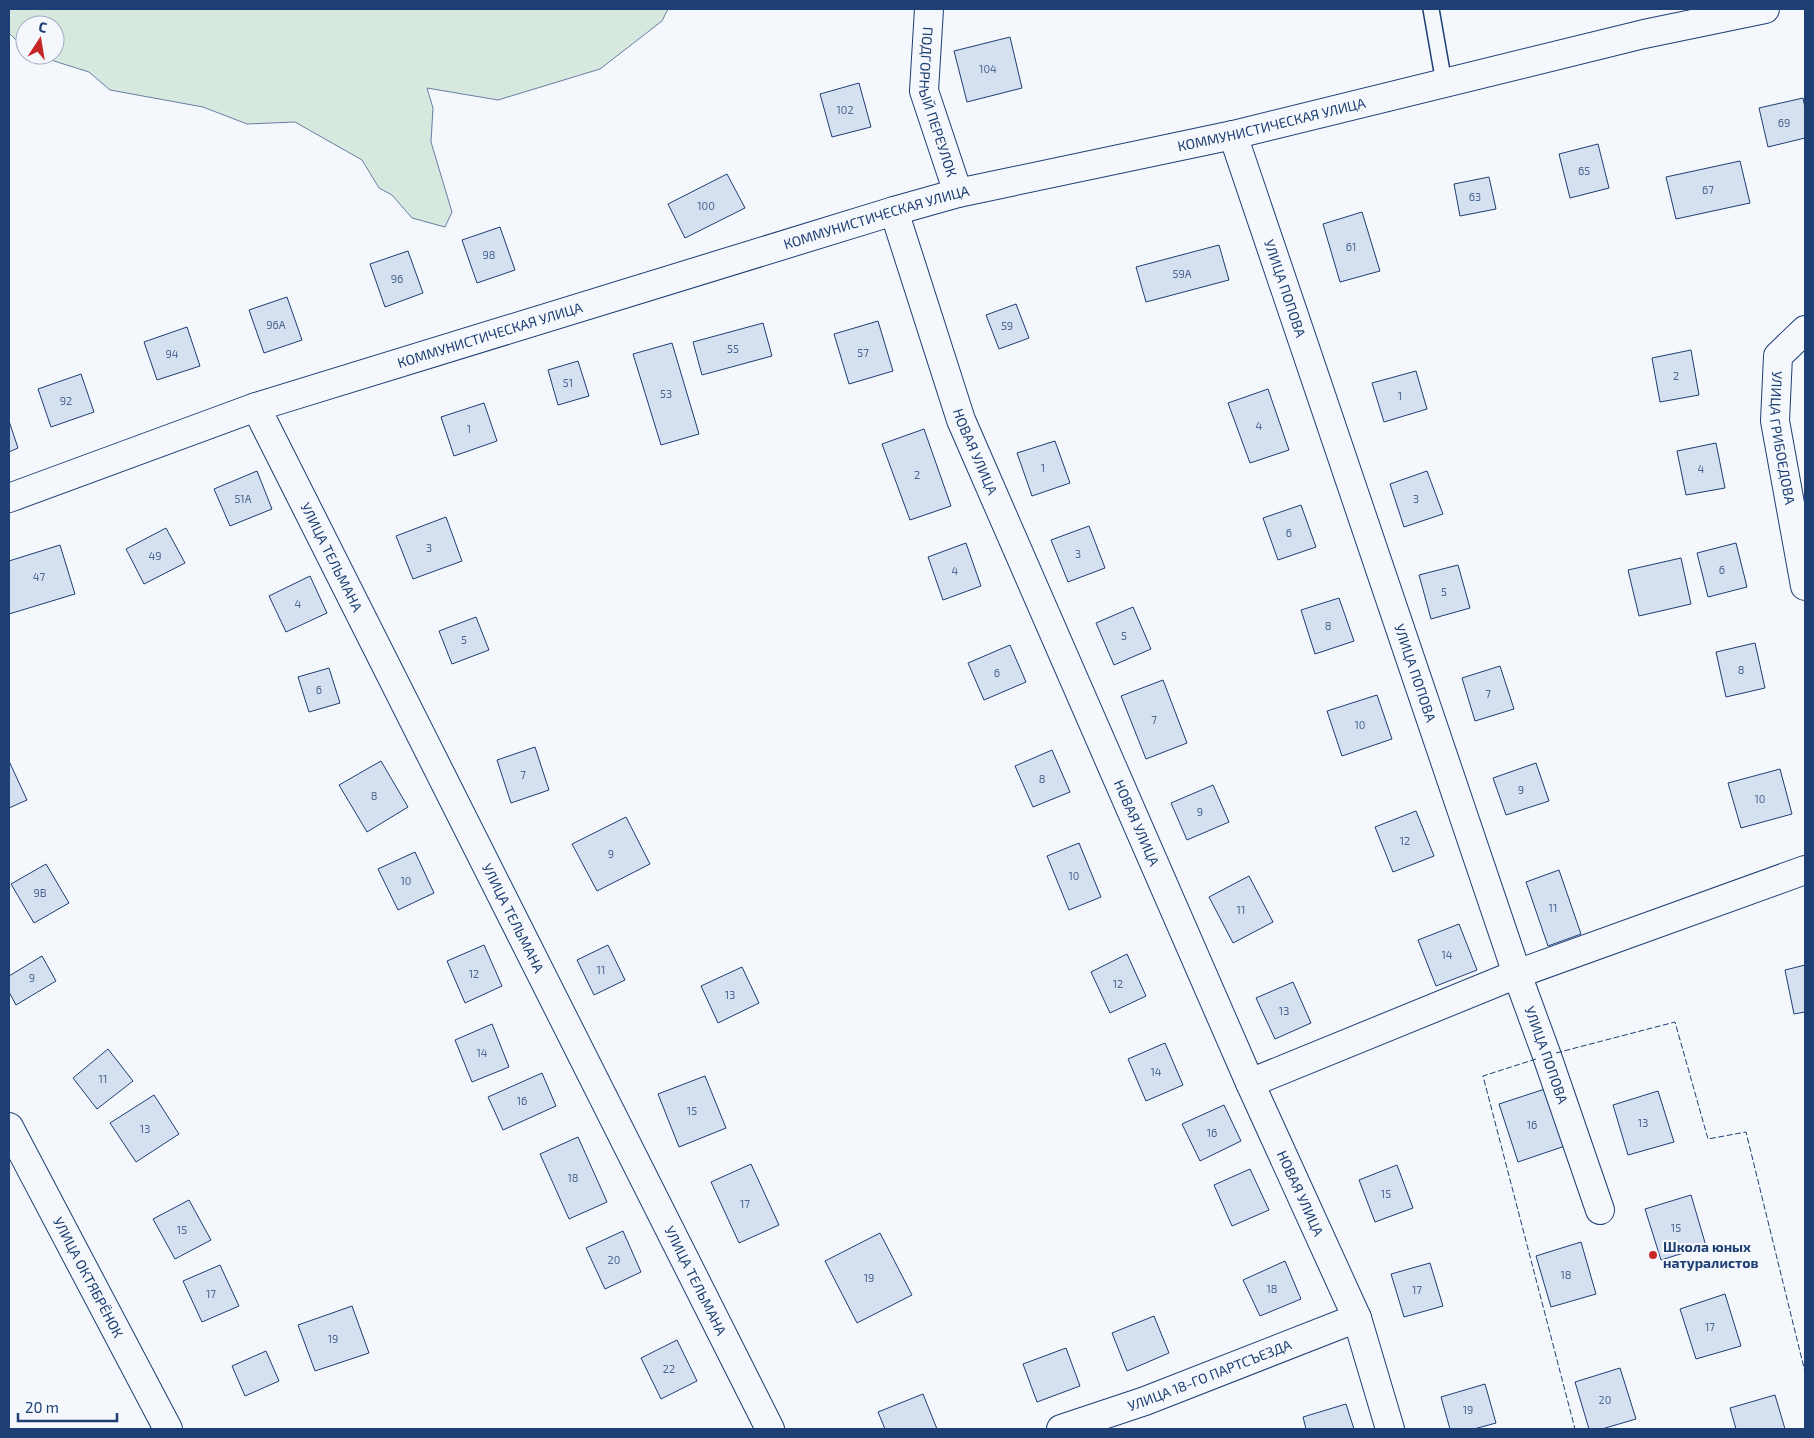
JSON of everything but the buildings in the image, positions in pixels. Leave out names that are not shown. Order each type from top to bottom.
[{"type":"street","name":"ПОДГОРНЫЙ ПЕРЕУЛОК","points":[[929,9],[924,91],[958,193]]},
{"type":"street","name":"КОММУНИСТИЧЕСКАЯ УЛИЦА","points":[[9,498],[256,407],[958,193],[1233,135],[1644,34],[1765,9]]},
{"type":"street","name":"УЛИЦА ПОПОВА","points":[[1233,135],[1516,974],[1547,1056],[1600,1210]]},
{"type":"street","name":"НОВАЯ УЛИЦА","points":[[894,211],[960,420],[1250,1083],[1357,1318],[1390,1429]]},
{"type":"street","name":"УЛИЦА ГРИБОЕДОВА","points":[[1805,330],[1778,356],[1775,422],[1805,586]]},
{"type":"street","name":"УЛИЦА ТЕЛЬМАНА","points":[[256,407],[770,1429]]},
{"type":"street","points":[[1250,1083],[1516,974],[1805,870]]},
{"type":"street","name":"УЛИЦА ОКТЯБРЁНОК","points":[[9,1127],[168,1429]]},
{"type":"street","name":"УЛИЦА 18-ГО ПАРТСЪЕЗДА","points":[[1061,1429],[1145,1401],[1357,1318]]},
{"type":"lane","points":[[1431,9],[1444,83]]},
{"type":"shaded area","points":[[9,9],[668,9],[662,21],[600,69],[498,100],[427,88],[433,108],[431,142],[452,212],[445,227],[412,218],[392,195],[379,188],[362,160],[295,122],[247,124],[203,107],[110,90],[89,72],[65,64],[65,15],[15,15],[15,39],[9,33]]},
{"type":"fence","points":[[1556,1053],[1675,1022],[1708,1139],[1746,1132],[1805,1372]]},
{"type":"fence","points":[[1536,1059],[1483,1076],[1575,1429]]},
{"type":"place","name":"Школа юных натуралистов","points":[[1653,1255]]}]
